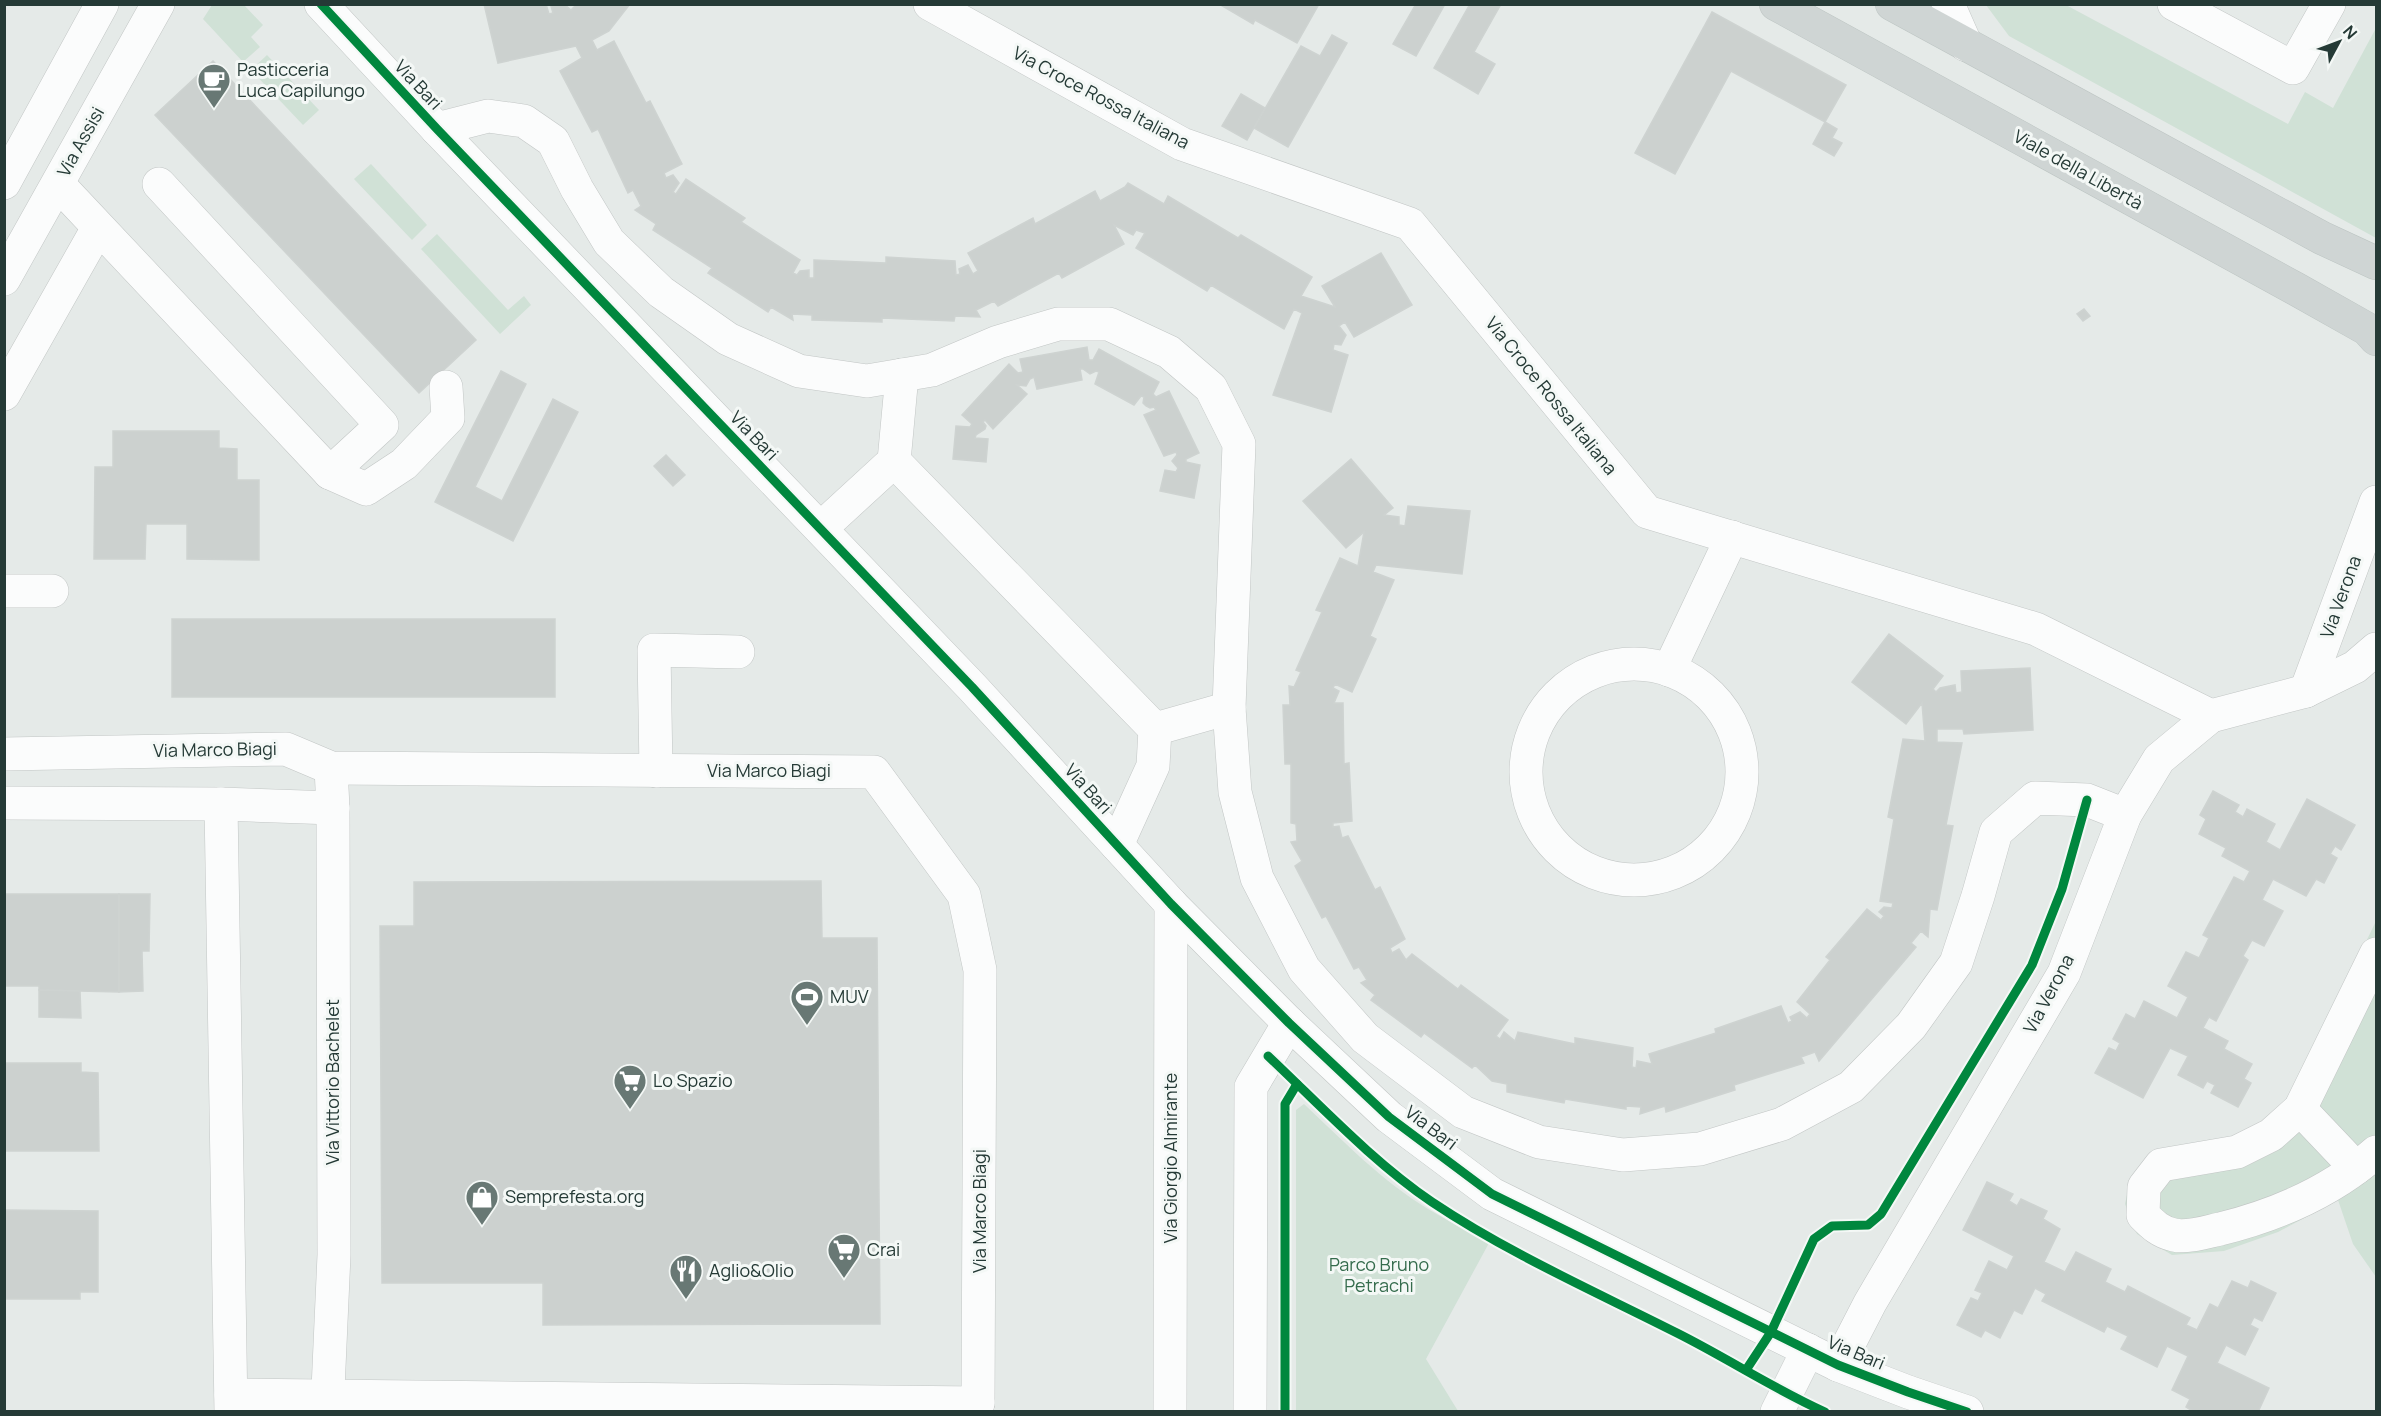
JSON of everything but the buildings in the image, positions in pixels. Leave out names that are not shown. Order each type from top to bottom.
[{"type":"main road","name":"Viale della Libertà","points":[[1776,4],[2296,289],[2367,329],[2376,339]]},
{"type":"main road","points":[[1892,4],[2322,238],[2376,262]]},
{"type":"street","points":[[4,183],[102,4]]},
{"type":"street","name":"Via Assisi","points":[[4,279],[158,4]]},
{"type":"street","name":"Via Bari","points":[[321,4],[437,129],[972,687],[1171,904],[1289,1023],[1389,1117],[1492,1194],[1838,1365],[1967,1412]]},
{"type":"street","name":"Via Croce Rossa Italiana","points":[[930,4],[1182,144],[1410,224],[1647,512],[2036,629],[2211,716]]},
{"type":"street","points":[[1948,4],[1966,45]]},
{"type":"street","points":[[2174,4],[2293,68],[2329,4]]},
{"type":"street","points":[[437,129],[488,116],[524,121],[553,141],[577,189],[609,242],[661,292],[728,339],[799,371],[867,381],[932,370],[998,342],[1058,324],[1109,324],[1169,352],[1211,388],[1239,444],[1229,708],[1235,792],[1257,878],[1304,969],[1365,1038],[1463,1112],[1539,1143],[1623,1155],[1700,1149],[1782,1125],[1851,1087],[1911,1026],[1956,963],[1996,832],[2035,798],[2087,800],[2125,815]]},
{"type":"street","points":[[57,184],[330,473],[366,489],[404,464],[448,418],[446,387]]},
{"type":"street","points":[[159,184],[382,425],[330,473]]},
{"type":"street","points":[[4,394],[98,228]]},
{"type":"street","points":[[821,528],[894,461],[902,375]]},
{"type":"street","points":[[894,461],[1155,729],[1153,766],[1117,845]]},
{"type":"street","name":"Via Verona","points":[[2306,691],[2376,502]]},
{"type":"street","points":[[1669,670],[1732,537]]},
{"type":"street","points":[[4,591],[52,591]]},
{"type":"street","name":"Via Verona","points":[[1838,1365],[1870,1303],[2064,973],[2125,815],[2159,759],[2211,716],[2306,691],[2355,667],[2376,649]]},
{"type":"street","points":[[656,771],[654,650],[738,652]]},
{"type":"street","points":[[1635,663],[1669,670],[1702,688],[1726,715],[1740,750],[1741,787],[1730,822],[1708,852],[1677,872],[1641,881],[1604,877],[1571,861],[1546,836],[1530,806],[1525,772],[1531,738],[1546,708],[1570,683],[1602,668],[1635,663]]},
{"type":"street","points":[[1155,729],[1229,708]]},
{"type":"street","name":"Via Marco Biagi","points":[[4,754],[286,749],[331,768],[874,772],[964,895],[980,970],[981,1407]]},
{"type":"street","name":"Via Vittorio Bachelet","points":[[327,1404],[334,1255],[331,768]]},
{"type":"street","points":[[4,803],[221,804],[333,808]]},
{"type":"street","points":[[221,804],[231,1403],[981,1407]]},
{"type":"street","name":"Via Giorgio Almirante","points":[[1170,1412],[1171,904]]},
{"type":"street","points":[[2300,1109],[2366,1160],[2339,1182],[2257,1220],[2176,1236],[2158,1230],[2144,1215],[2144,1187],[2161,1165],[2236,1152],[2271,1135],[2300,1109],[2376,954]]},
{"type":"street","points":[[1250,1412],[1251,1087],[1289,1023]]},
{"type":"street","points":[[1777,1412],[1808,1350]]},
{"type":"green space","points":[[212,5],[244,5],[263,25],[251,37],[260,47],[243,62],[203,19]]},
{"type":"green space","points":[[1986,5],[2066,5],[2288,124],[2305,92],[2333,108],[2376,28],[2376,238],[2009,36]]},
{"type":"green space","points":[[267,55],[319,110],[303,125],[251,70]]},
{"type":"green space","points":[[371,164],[427,225],[412,240],[354,179]]},
{"type":"green space","points":[[437,234],[508,310],[524,296],[531,305],[500,334],[421,249]]},
{"type":"green space","points":[[2376,921],[2376,1277],[2353,1244],[2338,1200],[2278,1232],[2224,1251],[2172,1255],[2137,1234],[2125,1204],[2131,1177],[2148,1156],[2215,1143],[2263,1126],[2293,1093]]},
{"type":"green space","name":"Parco Bruno Petrachi","points":[[1304,1104],[1363,1160],[1395,1186],[1428,1209],[1489,1243],[1426,1359],[1458,1411],[1296,1411],[1296,1110]]},
{"type":"cycle path","points":[[321,4],[437,129],[972,687],[1171,904],[1289,1023],[1389,1117],[1492,1194],[1838,1365],[1967,1412]]},
{"type":"cycle path","points":[[1746,1370],[1771,1332],[1814,1239],[1832,1226],[1868,1225],[1881,1214],[2032,965],[2062,889],[2087,800]]},
{"type":"cycle path","points":[[1268,1056],[1389,1169],[1461,1221],[1521,1255],[1696,1343],[1825,1412]]},
{"type":"cycle path","points":[[1285,1412],[1285,1104],[1297,1084]]},
{"type":"place","name":"Pasticceria Luca Capilungo","points":[[214,109]]},
{"type":"place","name":"MUV","points":[[807,1026]]},
{"type":"place","name":"Lo Spazio","points":[[630,1110]]},
{"type":"place","name":"Semprefesta.org","points":[[482,1226]]},
{"type":"place","name":"Crai","points":[[844,1279]]},
{"type":"place","name":"Aglio&Olio","points":[[686,1300]]}]
